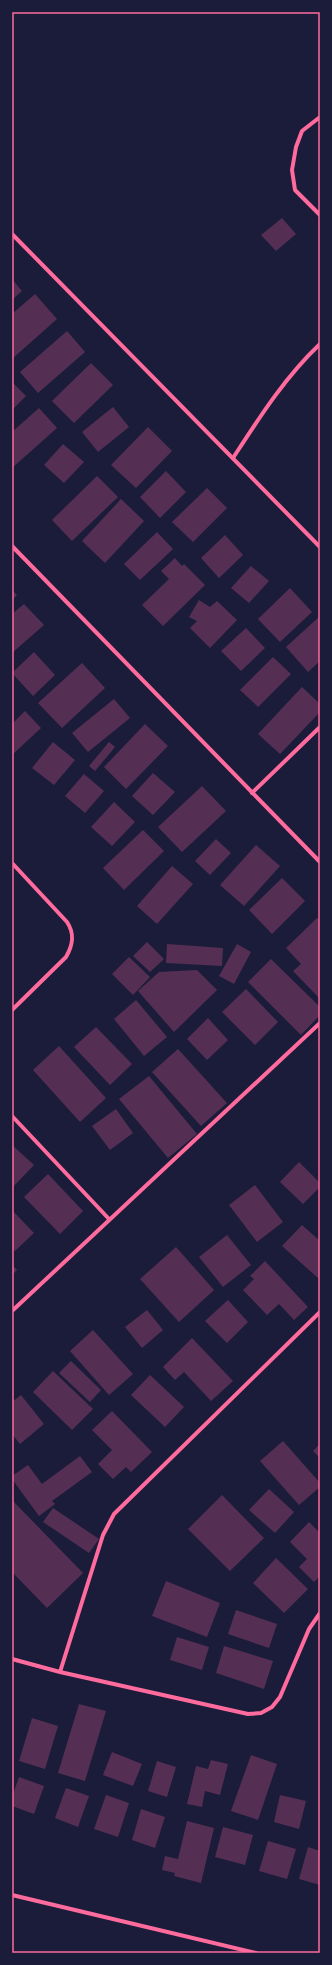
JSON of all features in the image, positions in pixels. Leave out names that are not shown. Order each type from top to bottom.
[{"type":"street","points":[[320,117],[302,131],[296,147],[292,170],[295,190],[320,215]]},
{"type":"street","points":[[12,234],[320,547]]},
{"type":"street","points":[[233,458],[269,403],[302,360],[320,344]]},
{"type":"street","points":[[12,546],[320,862]]},
{"type":"street","points":[[252,793],[320,727]]},
{"type":"street","points":[[12,863],[67,922],[73,938],[71,949],[66,957],[12,1010]]},
{"type":"street","points":[[12,1310],[320,1023]]},
{"type":"street","points":[[12,1116],[110,1219]]},
{"type":"street","points":[[60,1672],[104,1535],[114,1514],[320,1312]]},
{"type":"street","points":[[12,1659],[60,1672],[248,1714],[261,1712],[272,1707],[280,1697],[309,1629],[320,1613]]},
{"type":"street","points":[[12,1895],[256,1953]]},
{"type":"building","points":[[282,218],[296,234],[276,251],[261,235]]},
{"type":"building","points":[[12,279],[22,291],[12,300]]},
{"type":"building","points":[[35,294],[57,319],[12,359],[12,314]]},
{"type":"building","points":[[67,331],[85,352],[38,393],[20,372]]},
{"type":"building","points":[[91,363],[113,385],[74,423],[52,401]]},
{"type":"building","points":[[12,382],[26,396],[12,410]]},
{"type":"building","points":[[113,407],[129,427],[98,452],[82,432]]},
{"type":"building","points":[[39,408],[57,428],[12,468],[12,432]]},
{"type":"building","points":[[148,427],[172,451],[136,488],[111,465]]},
{"type":"building","points":[[63,444],[84,462],[64,483],[44,465]]},
{"type":"building","points":[[166,471],[186,492],[160,518],[140,497]]},
{"type":"building","points":[[97,476],[118,497],[72,541],[52,520]]},
{"type":"building","points":[[207,488],[227,508],[193,542],[172,522]]},
{"type":"building","points":[[121,499],[144,521],[105,563],[82,541]]},
{"type":"building","points":[[157,532],[173,549],[140,580],[124,564]]},
{"type":"building","points":[[225,535],[243,555],[219,578],[201,558]]},
{"type":"building","points":[[175,558],[182,566],[184,564],[205,585],[163,626],[142,605],[169,579],[161,571]]},
{"type":"building","points":[[251,566],[269,581],[249,603],[231,588]]},
{"type":"building","points":[[290,588],[312,612],[280,642],[258,619]]},
{"type":"building","points":[[12,590],[17,595],[12,600]]},
{"type":"building","points":[[199,600],[210,607],[217,601],[237,620],[210,648],[190,628],[197,621],[189,617]]},
{"type":"building","points":[[24,604],[44,625],[12,653],[12,614]]},
{"type":"building","points":[[320,616],[320,661],[308,672],[286,647]]},
{"type":"building","points":[[246,628],[265,648],[241,671],[221,651]]},
{"type":"building","points":[[34,652],[55,675],[33,696],[12,673]]},
{"type":"building","points":[[273,657],[291,674],[258,707],[240,690]]},
{"type":"building","points":[[82,663],[105,688],[62,728],[38,703]]},
{"type":"building","points":[[302,687],[320,704],[320,712],[280,754],[258,734]]},
{"type":"building","points":[[114,699],[130,718],[88,752],[72,733]]},
{"type":"building","points":[[25,711],[41,728],[12,755],[12,724]]},
{"type":"building","points":[[145,724],[168,746],[126,789],[104,767]]},
{"type":"building","points":[[53,742],[75,760],[54,785],[32,768]]},
{"type":"building","points":[[109,742],[115,747],[95,771],[89,766]]},
{"type":"building","points":[[153,773],[175,792],[153,815],[132,796]]},
{"type":"building","points":[[84,774],[104,791],[85,813],[65,796]]},
{"type":"building","points":[[202,786],[226,811],[182,852],[158,827]]},
{"type":"building","points":[[114,802],[135,822],[112,846],[91,827]]},
{"type":"building","points":[[143,830],[164,851],[124,890],[103,868]]},
{"type":"building","points":[[216,839],[231,853],[210,875],[195,861]]},
{"type":"building","points":[[256,845],[280,866],[244,906],[220,885]]},
{"type":"building","points":[[172,866],[193,884],[157,924],[137,906]]},
{"type":"building","points":[[282,878],[305,901],[272,934],[249,910]]},
{"type":"building","points":[[317,918],[320,921],[320,999],[293,971],[301,964],[286,948]]},
{"type":"building","points":[[147,942],[164,959],[150,972],[133,956]]},
{"type":"building","points":[[167,944],[223,948],[222,966],[166,963]]},
{"type":"building","points":[[237,944],[251,952],[234,984],[219,976]]},
{"type":"building","points":[[129,957],[150,977],[133,995],[112,974]]},
{"type":"building","points":[[271,959],[320,1007],[320,1015],[301,1035],[248,982]]},
{"type":"building","points":[[197,970],[217,990],[174,1032],[138,991],[159,972]]},
{"type":"building","points":[[246,989],[278,1022],[255,1045],[222,1012]]},
{"type":"building","points":[[136,1000],[167,1037],[144,1056],[114,1019]]},
{"type":"building","points":[[208,1018],[228,1040],[207,1060],[187,1039]]},
{"type":"building","points":[[96,1027],[132,1064],[110,1085],[74,1047]]},
{"type":"building","points":[[59,1046],[106,1098],[80,1122],[33,1070]]},
{"type":"building","points":[[178,1049],[227,1103],[201,1126],[152,1072]]},
{"type":"building","points":[[149,1076],[197,1134],[168,1158],[119,1099]]},
{"type":"building","points":[[116,1109],[133,1133],[110,1150],[92,1126]]},
{"type":"building","points":[[12,1145],[34,1165],[12,1188]]},
{"type":"building","points":[[299,1162],[320,1183],[320,1187],[303,1204],[280,1182]]},
{"type":"building","points":[[48,1174],[83,1211],[60,1234],[24,1197]]},
{"type":"building","points":[[255,1185],[283,1222],[257,1242],[229,1205]]},
{"type":"building","points":[[12,1210],[34,1233],[15,1251],[12,1248]]},
{"type":"building","points":[[302,1225],[320,1241],[320,1276],[318,1278],[282,1246]]},
{"type":"building","points":[[227,1235],[251,1265],[223,1287],[199,1257]]},
{"type":"building","points":[[176,1247],[214,1290],[179,1322],[140,1279]]},
{"type":"building","points":[[265,1261],[308,1307],[294,1320],[279,1304],[267,1315],[243,1290],[254,1279],[250,1276]]},
{"type":"building","points":[[12,1265],[17,1270],[12,1275]]},
{"type":"building","points":[[228,1300],[248,1322],[227,1343],[205,1321]]},
{"type":"building","points":[[147,1310],[163,1330],[142,1348],[125,1327]]},
{"type":"building","points":[[93,1330],[133,1374],[109,1395],[70,1351]]},
{"type":"building","points":[[192,1338],[233,1381],[211,1401],[184,1372],[175,1380],[163,1367]]},
{"type":"building","points":[[71,1361],[101,1390],[90,1402],[59,1373]]},
{"type":"building","points":[[53,1371],[93,1409],[72,1430],[33,1392]]},
{"type":"building","points":[[150,1375],[184,1407],[165,1427],[131,1395]]},
{"type":"building","points":[[21,1395],[44,1424],[20,1444],[12,1434],[12,1402]]},
{"type":"building","points":[[112,1411],[152,1452],[131,1472],[126,1467],[113,1479],[98,1464],[112,1450],[92,1430]]},
{"type":"building","points":[[283,1441],[320,1483],[320,1487],[299,1505],[260,1461]]},
{"type":"building","points":[[320,1444],[320,1458],[313,1451]]},
{"type":"building","points":[[80,1456],[92,1472],[52,1501],[55,1504],[39,1516],[12,1479],[12,1476],[28,1465],[42,1484]]},
{"type":"building","points":[[269,1489],[294,1512],[275,1533],[249,1510]]},
{"type":"building","points":[[222,1495],[264,1538],[230,1571],[188,1529]]},
{"type":"building","points":[[12,1500],[83,1573],[47,1608],[12,1572]]},
{"type":"building","points":[[53,1508],[99,1539],[89,1553],[43,1522]]},
{"type":"building","points":[[309,1522],[320,1533],[320,1576],[314,1582],[299,1567],[307,1559],[290,1542]]},
{"type":"building","points":[[276,1558],[308,1589],[284,1613],[253,1583]]},
{"type":"building","points":[[166,1581],[220,1603],[207,1637],[152,1616]]},
{"type":"building","points":[[236,1610],[277,1624],[269,1648],[228,1634]]},
{"type":"building","points":[[177,1637],[209,1647],[202,1670],[170,1660]]},
{"type":"building","points":[[224,1646],[273,1661],[264,1689],[216,1673]]},
{"type":"building","points":[[79,1704],[106,1711],[85,1781],[58,1773]]},
{"type":"building","points":[[32,1718],[58,1726],[45,1769],[19,1761]]},
{"type":"building","points":[[112,1752],[142,1764],[133,1786],[103,1775]]},
{"type":"building","points":[[251,1755],[277,1764],[258,1820],[231,1811]]},
{"type":"building","points":[[211,1760],[228,1764],[220,1795],[205,1791],[202,1807],[187,1804],[196,1766],[208,1769]]},
{"type":"building","points":[[157,1761],[176,1767],[167,1797],[148,1791]]},
{"type":"building","points":[[19,1777],[44,1786],[34,1814],[12,1806],[12,1797]]},
{"type":"building","points":[[66,1788],[89,1796],[78,1827],[55,1818]]},
{"type":"building","points":[[106,1795],[129,1803],[118,1837],[94,1829]]},
{"type":"building","points":[[280,1795],[306,1801],[299,1829],[274,1822]]},
{"type":"building","points":[[141,1809],[165,1817],[155,1848],[132,1840]]},
{"type":"building","points":[[187,1821],[214,1828],[201,1883],[174,1876],[175,1873],[162,1870],[165,1856],[178,1859]]},
{"type":"building","points":[[223,1827],[253,1835],[245,1865],[215,1857]]},
{"type":"building","points":[[268,1841],[296,1849],[287,1879],[259,1871]]},
{"type":"building","points":[[308,1847],[320,1851],[320,1885],[299,1879]]}]
